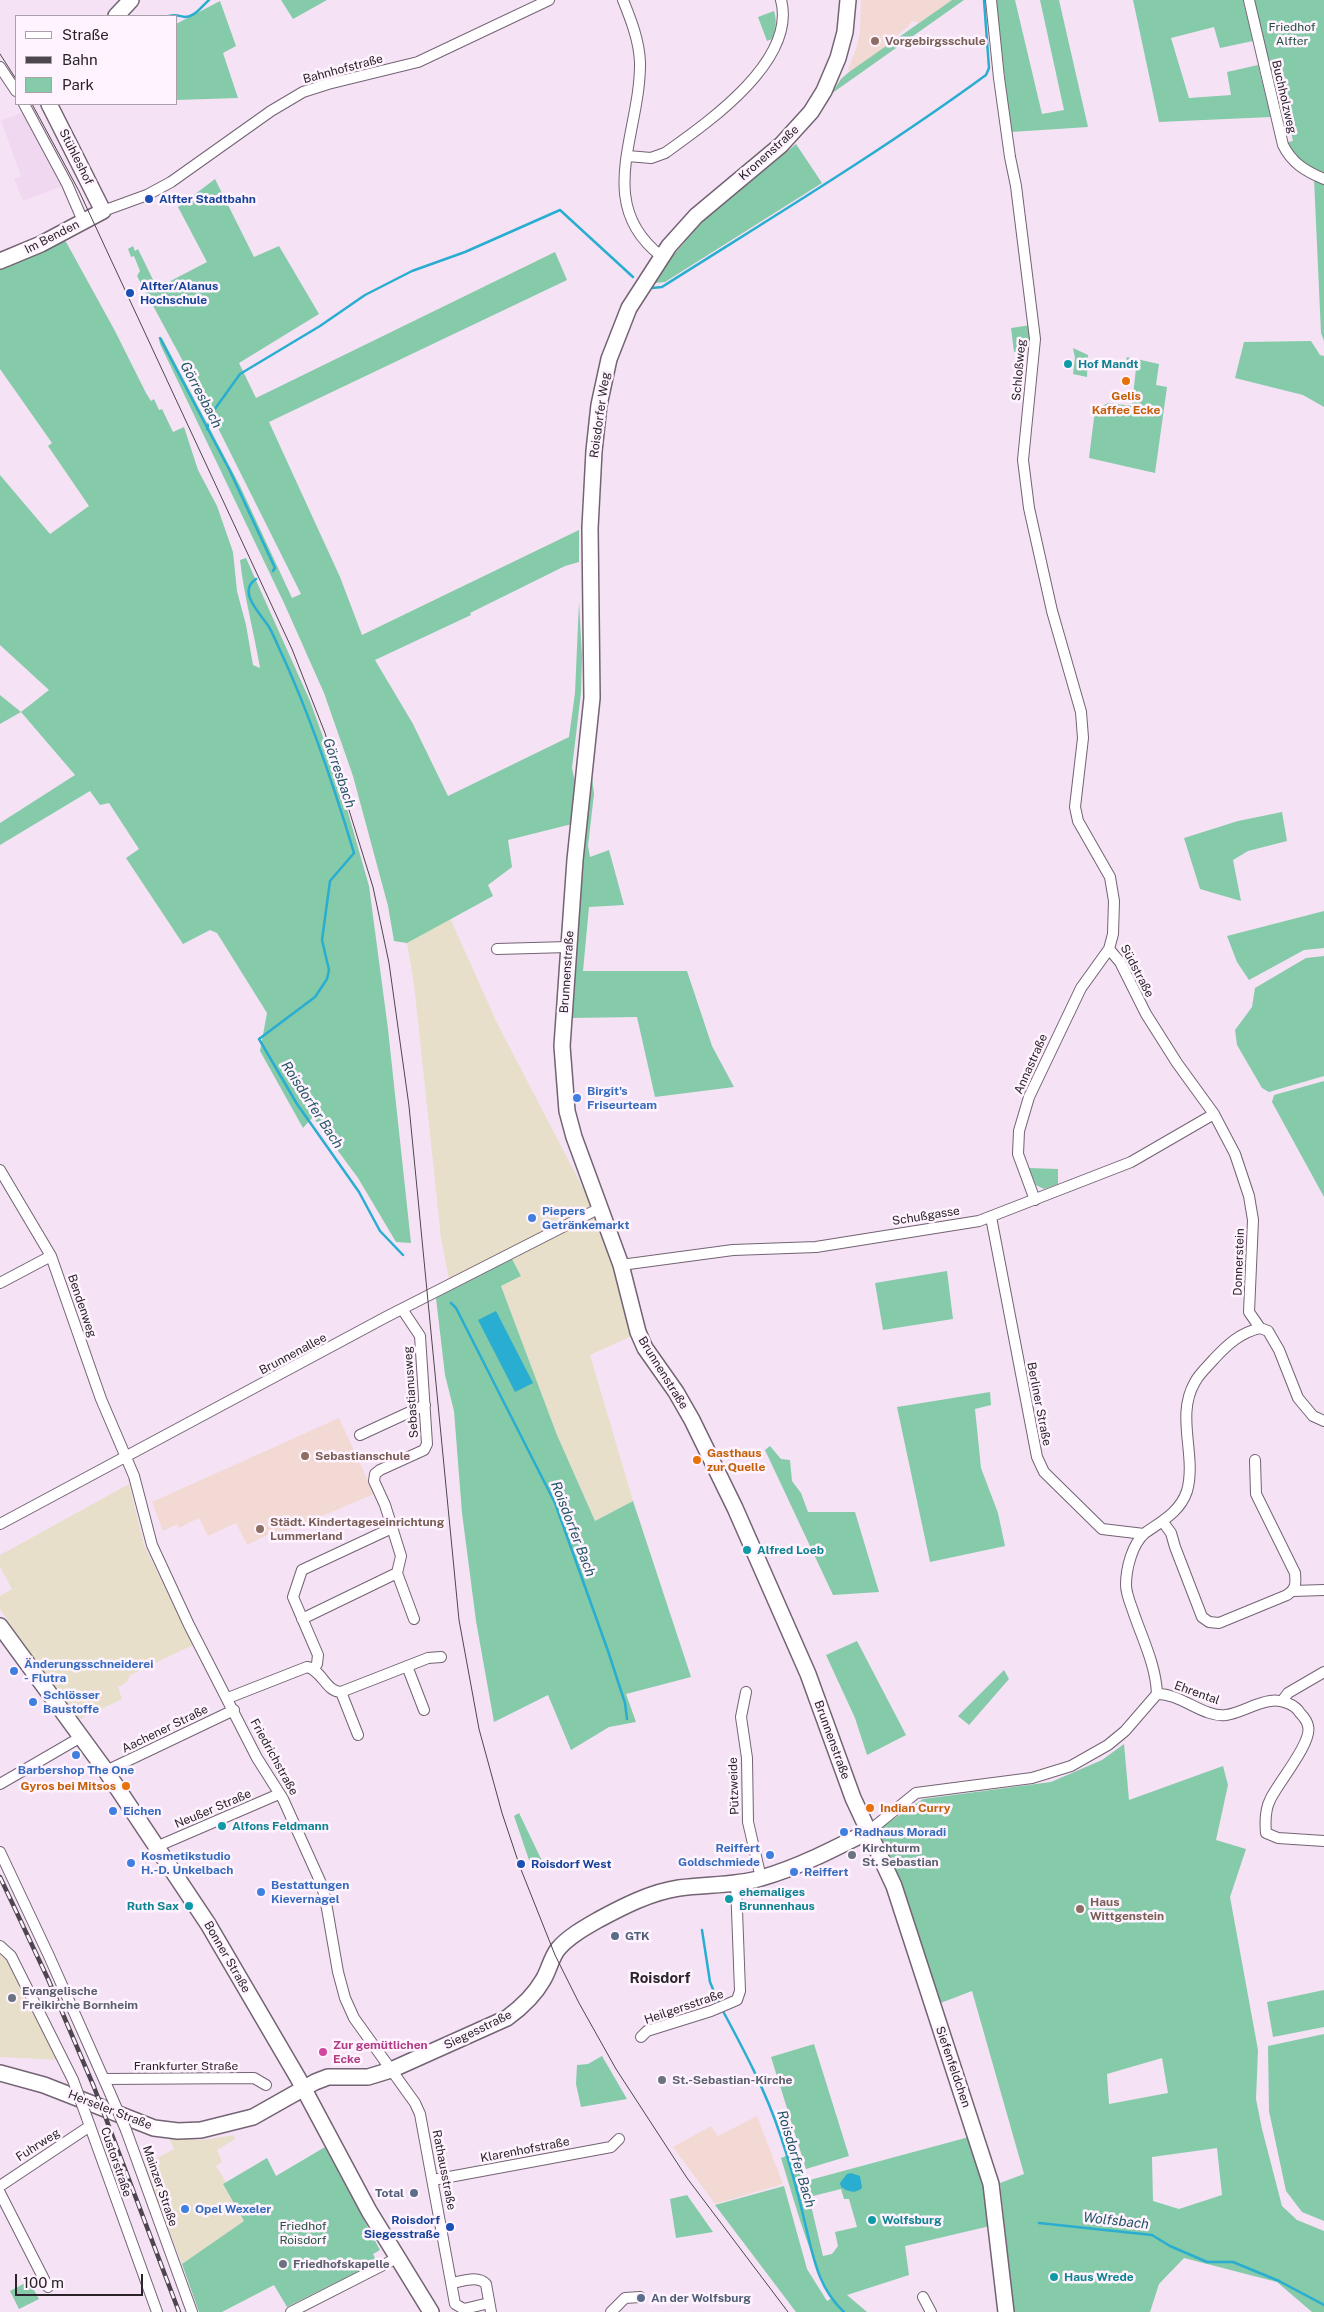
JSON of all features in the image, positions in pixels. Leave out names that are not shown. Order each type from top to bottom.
[{"type":"street","points":[[117,15],[131,0]]},
{"type":"street","name":"Bahnhofstraße","points":[[103,211],[147,195],[171,182],[276,108],[303,92],[418,62],[549,0]]},
{"type":"street","points":[[622,0],[637,40],[640,65],[624,190],[627,212],[636,230],[662,256]]},
{"type":"street","points":[[628,156],[651,158],[665,153],[746,88],[763,68],[773,50],[783,16],[781,0]]},
{"type":"street","name":"Kronenstraße","points":[[662,256],[696,216],[781,145],[811,112],[824,91],[838,58],[845,32],[848,0]]},
{"type":"street","name":"Schloßweg","points":[[991,0],[1035,339],[1023,460],[1024,477],[1029,508],[1054,619],[1080,709]]},
{"type":"street","name":"Buchholzweg","points":[[1249,0],[1283,145],[1289,156],[1300,168],[1324,179]]},
{"type":"street","points":[[0,67],[15,90]]},
{"type":"street","points":[[25,105],[67,184],[83,221]]},
{"type":"street","name":"Stühleshof","points":[[50,105],[103,211]]},
{"type":"street","name":"Im Benden","points":[[0,261],[41,244],[103,211]]},
{"type":"street","name":"Roisdorfer Weg","points":[[575,860],[592,698],[590,522],[598,416],[604,379],[614,342],[629,308],[662,256]]},
{"type":"street","name":"Südstraße","points":[[1080,709],[1083,738],[1075,807],[1078,821],[1110,877],[1114,901],[1114,934],[1109,949],[1120,962],[1146,1014],[1177,1063],[1214,1114]]},
{"type":"street","name":"Brunnenstraße","points":[[575,860],[562,1046],[567,1111],[574,1138],[621,1264],[638,1332],[645,1348],[676,1392],[692,1420],[735,1508],[808,1674],[853,1798],[869,1831]]},
{"type":"street","points":[[497,949],[568,947]]},
{"type":"street","name":"Annastraße","points":[[1035,1200],[1018,1154],[1018,1131],[1029,1097],[1073,1004],[1081,988],[1109,949]]},
{"type":"street","name":"Schußgasse","points":[[621,1264],[733,1250],[816,1247],[991,1217],[1131,1162],[1214,1114]]},
{"type":"street","name":"Donnerstein","points":[[1214,1114],[1235,1154],[1249,1196],[1253,1220],[1249,1312],[1260,1328],[1268,1331],[1279,1350],[1298,1398],[1314,1416],[1324,1421]]},
{"type":"street","name":"Bendenweg","points":[[0,1170],[5,1188],[51,1256],[101,1399],[126,1457]]},
{"type":"street","name":"Brunnenallee","points":[[0,1524],[402,1309],[600,1208]]},
{"type":"street","name":"Berliner Straße","points":[[991,1217],[1037,1456],[1044,1472],[1102,1530],[1144,1534]]},
{"type":"street","points":[[0,1283],[51,1256]]},
{"type":"street","name":"Sebastianusweg","points":[[402,1309],[420,1336],[427,1444],[424,1450],[374,1474],[374,1481],[385,1505],[401,1556],[397,1573],[414,1619]]},
{"type":"street","points":[[1241,1334],[1249,1312]]},
{"type":"street","points":[[1157,1694],[1153,1666],[1126,1587],[1127,1566],[1135,1547],[1144,1534],[1163,1522],[1177,1509],[1187,1491],[1190,1468],[1186,1413],[1188,1397],[1195,1381],[1221,1352],[1241,1334],[1260,1328]]},
{"type":"street","points":[[360,1435],[425,1405]]},
{"type":"street","name":"Friedrichstraße","points":[[126,1457],[134,1476],[151,1541],[189,1625],[257,1758],[279,1794],[320,1881],[345,1998],[354,2018],[391,2070]]},
{"type":"street","points":[[1255,1460],[1256,1494],[1295,1573],[1296,1583],[1293,1591]]},
{"type":"street","points":[[1163,1522],[1171,1532],[1202,1617],[1209,1622],[1220,1623],[1293,1591],[1324,1590]]},
{"type":"street","points":[[314,1668],[317,1664],[318,1655],[293,1597],[299,1574],[302,1570],[392,1528]]},
{"type":"street","points":[[302,1619],[397,1573]]},
{"type":"street","name":"Bonner Straße","points":[[0,1626],[106,1771],[208,1924],[304,2089],[368,2211],[431,2310]]},
{"type":"street","points":[[228,1698],[307,1667],[314,1668],[333,1690],[341,1692],[428,1658],[441,1657]]},
{"type":"street","points":[[407,1666],[424,1710]]},
{"type":"street","points":[[1324,1672],[1288,1693],[1282,1701],[1298,1708],[1308,1725],[1309,1732],[1302,1749],[1269,1801],[1265,1820],[1266,1834],[1278,1838],[1324,1841]]},
{"type":"street","points":[[341,1692],[358,1735]]},
{"type":"street","name":"Pützweide","points":[[746,1692],[741,1717],[747,1758],[748,1822],[761,1878]]},
{"type":"street","name":"Ehrental","points":[[869,1831],[916,1793],[1032,1778],[1071,1766],[1108,1745],[1137,1718],[1157,1694],[1171,1696],[1216,1714],[1226,1715],[1270,1700],[1282,1701]]},
{"type":"street","name":"Aachener Straße","points":[[106,1771],[234,1710]]},
{"type":"street","points":[[0,1784],[81,1737]]},
{"type":"street","name":"Neußer Straße","points":[[156,1847],[279,1794]]},
{"type":"street","name":"Siegesstraße","points":[[304,2089],[315,2082],[328,2078],[362,2078],[391,2070],[507,2018],[522,2007],[544,1979],[558,1950],[576,1933],[627,1905],[675,1888],[736,1883],[761,1878],[787,1869],[869,1831]]},
{"type":"street","name":"Siefenfeldchen","points":[[869,1831],[894,1886],[991,2184],[1006,2312]]},
{"type":"street","name":"Mainzer Straße","points":[[0,1852],[49,1956],[126,2130],[192,2312]]},
{"type":"street","name":"Heilgersstraße","points":[[641,2037],[647,2031],[720,2008],[737,2000],[740,1991],[736,1883]]},
{"type":"street","name":"Custorstraße","points":[[0,1946],[11,1956],[73,2080],[157,2312]]},
{"type":"street","points":[[278,2104],[285,2090],[289,2066]]},
{"type":"street","name":"Rathausstraße","points":[[391,2070],[415,2103],[420,2114],[454,2297],[456,2304],[464,2309],[490,2308],[483,2281],[477,2279],[452,2283]]},
{"type":"street","name":"Herseler Straße","points":[[0,2073],[44,2085],[145,2125],[178,2131],[226,2126],[253,2117],[304,2089]]},
{"type":"street","name":"Frankfurter Straße","points":[[104,2079],[254,2078],[266,2085]]},
{"type":"street","name":"Fuhrweg","points":[[0,2186],[89,2122]]},
{"type":"street","name":"Klarenhofstraße","points":[[433,2180],[610,2147],[619,2139]]},
{"type":"street","points":[[0,2193],[48,2287]]},
{"type":"street","points":[[291,2312],[311,2307],[397,2258]]},
{"type":"street","points":[[611,2312],[625,2298],[640,2297]]},
{"type":"street","points":[[923,2298],[931,2312]]},
{"type":"shaded area","name":"Vorgebirgsschule","points":[[861,0],[952,0],[919,23],[912,21],[886,47],[849,72],[848,69],[857,46],[860,31]]},
{"type":"shaded area","points":[[28,110],[67,184],[23,201],[14,179],[21,176],[1,121]]},
{"type":"shaded area","points":[[450,918],[497,1023],[598,1217],[618,1275],[634,1335],[590,1355],[633,1501],[595,1521],[557,1435],[501,1286],[521,1276],[507,1249],[449,1279],[441,1238],[414,984],[407,943]]},
{"type":"shaded area","name":"Sebastianschule","points":[[339,1418],[374,1494],[275,1536],[273,1532],[247,1545],[236,1523],[208,1536],[199,1518],[179,1528],[177,1524],[163,1531],[152,1502]]},
{"type":"shaded area","points":[[129,1484],[144,1545],[193,1645],[130,1675],[127,1682],[118,1687],[122,1699],[76,1721],[0,1609],[0,1596],[12,1589],[0,1567],[0,1555]]},
{"type":"shaded area","points":[[0,1944],[59,2060],[0,2057]]},
{"type":"shaded area","points":[[757,2116],[783,2184],[715,2204],[673,2147],[711,2126],[718,2136]]},
{"type":"shaded area","points":[[234,2135],[235,2139],[217,2150],[222,2162],[216,2166],[226,2182],[223,2184],[244,2221],[182,2264],[146,2171],[137,2169],[174,2149],[169,2138],[204,2140]]},
{"type":"green space","points":[[281,0],[327,0],[293,19]]},
{"type":"green space","points":[[952,0],[964,0],[831,94],[841,79],[849,72]]},
{"type":"green space","points":[[996,0],[1015,0],[1042,114],[1064,110],[1040,0],[1059,0],[1088,127],[1011,132]]},
{"type":"green space","points":[[1133,0],[1243,0],[1253,41],[1220,48],[1214,27],[1171,38],[1189,98],[1231,95],[1227,72],[1258,65],[1271,117],[1159,122]]},
{"type":"green space","name":"Friedhof Alfter","points":[[1252,0],[1324,0],[1324,175],[1297,159],[1288,142],[1293,141],[1283,95],[1277,96],[1270,78]]},
{"type":"green space","points":[[220,1],[236,46],[223,53],[238,98],[178,100],[178,23]]},
{"type":"green space","points":[[774,11],[776,21],[774,31],[772,39],[767,41],[758,17]]},
{"type":"green space","points":[[796,144],[822,183],[665,282],[655,283],[671,258],[702,222]]},
{"type":"green space","points":[[215,179],[254,257],[279,246],[319,314],[239,363],[256,398],[555,252],[567,280],[269,422],[340,577],[362,635],[579,530],[579,562],[565,566],[470,613],[471,615],[375,660],[413,724],[448,796],[569,737],[575,693],[579,602],[582,657],[581,693],[572,768],[576,787],[572,824],[508,840],[512,867],[488,885],[493,896],[407,943],[394,941],[388,906],[353,776],[324,693],[284,603],[160,344],[159,338],[162,338],[240,486],[292,598],[301,594],[206,404],[137,276],[140,271],[134,256],[131,257],[128,249],[133,246],[135,251],[138,249],[157,288],[207,262],[178,207]]},
{"type":"green space","points":[[1314,179],[1324,184],[1324,341],[1321,333]]},
{"type":"green space","points":[[65,240],[151,401],[154,399],[159,410],[162,409],[173,432],[184,427],[198,470],[217,506],[233,552],[237,591],[246,625],[253,665],[260,668],[240,560],[246,558],[310,701],[339,781],[369,886],[388,1029],[411,1243],[396,1242],[358,1178],[313,1117],[303,1128],[260,1051],[267,1013],[217,933],[210,930],[183,944],[126,858],[139,849],[109,803],[100,805],[90,791],[0,845],[0,823],[75,775],[21,712],[49,690],[0,645],[0,475],[50,534],[89,506],[48,446],[52,443],[0,369],[0,267]]},
{"type":"green space","points":[[1031,325],[1032,347],[1014,352],[1011,328]]},
{"type":"green space","points":[[1311,341],[1320,355],[1324,356],[1324,407],[1303,395],[1235,378],[1244,342]]},
{"type":"green space","points":[[1073,348],[1088,355],[1087,377],[1073,374],[1075,358]]},
{"type":"green space","points":[[1127,357],[1159,364],[1156,385],[1167,387],[1155,473],[1089,458],[1095,410],[1108,403],[1132,406],[1136,368],[1125,367]]},
{"type":"green space","points":[[0,695],[21,712],[0,724]]},
{"type":"green space","points":[[591,768],[594,794],[588,846],[590,857],[609,850],[624,905],[589,907],[583,971],[687,971],[712,1046],[734,1087],[655,1097],[637,1017],[569,1018],[585,801]]},
{"type":"green space","points":[[1282,812],[1287,841],[1248,851],[1233,860],[1241,901],[1200,889],[1184,838],[1238,821]]},
{"type":"green space","points":[[1324,911],[1324,948],[1304,950],[1249,980],[1237,962],[1227,936]]},
{"type":"green space","points":[[1324,956],[1324,1076],[1269,1092],[1262,1088],[1237,1045],[1235,1030],[1252,1007],[1255,988],[1306,958]]},
{"type":"green space","points":[[1324,1081],[1324,1197],[1272,1102],[1274,1095]]},
{"type":"green space","points":[[1029,1168],[1058,1169],[1058,1184],[1044,1189],[1036,1185]]},
{"type":"green space","points":[[512,1259],[521,1276],[501,1286],[557,1435],[595,1521],[633,1501],[691,1677],[626,1694],[636,1722],[609,1727],[571,1750],[548,1695],[494,1722],[476,1621],[462,1513],[454,1411],[445,1375],[436,1298]]},
{"type":"green space","points":[[947,1271],[953,1319],[883,1330],[875,1283]]},
{"type":"green space","points":[[990,1392],[991,1405],[975,1409],[981,1468],[998,1513],[1005,1546],[930,1562],[897,1407]]},
{"type":"green space","points":[[770,1446],[781,1459],[790,1460],[792,1481],[801,1493],[808,1512],[855,1512],[879,1592],[833,1595],[765,1450]]},
{"type":"green space","points":[[857,1641],[906,1735],[867,1755],[855,1718],[826,1655]]},
{"type":"green space","points":[[1004,1670],[1009,1679],[969,1725],[958,1716]]},
{"type":"green space","points":[[1124,1744],[1129,1800],[1223,1766],[1228,1785],[1216,1840],[1246,1849],[1230,1897],[1258,2050],[1256,2099],[1282,2206],[1297,2220],[1324,2231],[1324,2312],[1312,2312],[1277,2282],[1184,2258],[1159,2284],[1150,2312],[1014,2312],[1000,2183],[1024,2174],[972,1991],[938,2004],[896,1873],[878,1830],[923,1799],[1051,1782],[1102,1760]],"holes":[[[1162,2058],[1168,2093],[1109,2104],[1107,2074]],[[1217,2148],[1222,2195],[1179,2209],[1153,2201],[1152,2157]]]},
{"type":"green space","points":[[519,1813],[544,1865],[534,1868],[529,1860],[514,1816]]},
{"type":"green space","points":[[1324,1990],[1324,2027],[1273,2037],[1267,2002]]},
{"type":"green space","points":[[1324,2034],[1324,2221],[1302,2212],[1286,2191],[1269,2111],[1268,2046]]},
{"type":"green space","points":[[814,2044],[849,2156],[806,2169],[771,2057]]},
{"type":"green space","points":[[602,2056],[627,2099],[581,2107],[576,2084],[577,2065],[588,2064]]},
{"type":"green space","points":[[969,2137],[981,2174],[990,2226],[905,2246],[909,2275],[847,2295],[867,2312],[796,2312],[715,2205],[784,2186],[807,2269],[827,2301],[832,2298],[809,2247],[781,2158],[796,2152],[806,2181]],"holes":[[[841,2189],[844,2199],[849,2199],[857,2227],[835,2232],[838,2246],[832,2254],[823,2256],[809,2197]]]},
{"type":"green space","name":"Friedhof Roisdorf","points":[[325,2147],[380,2250],[373,2254],[377,2262],[287,2307],[274,2285],[222,2312],[199,2312],[182,2264],[244,2221],[223,2184],[267,2158],[276,2176]]},
{"type":"green space","points":[[687,2195],[713,2232],[676,2238],[670,2199]]},
{"type":"green space","points":[[29,2281],[39,2299],[19,2309],[10,2291]]},
{"type":"water","points":[[496,1311],[533,1383],[515,1392],[478,1320]]},
{"type":"water","points":[[851,2173],[860,2176],[862,2188],[854,2192],[841,2187],[840,2183],[847,2174]]},
{"type":"waterway","name":"Görresbach","points":[[178,15],[189,17],[209,0]]},
{"type":"waterway","points":[[652,288],[662,287],[826,184],[986,75],[989,68],[984,0]]},
{"type":"waterway","points":[[207,429],[212,413],[240,374],[320,326],[365,295],[412,271],[465,252],[560,210],[633,277]]},
{"type":"waterway","name":"Görresbach","points":[[160,338],[230,471],[275,568],[273,571]]},
{"type":"waterway","name":"Görresbach","points":[[256,579],[251,584],[249,597],[272,632],[301,698],[329,775],[354,853],[330,881],[322,940],[329,970],[327,979],[315,997],[259,1039],[297,1104],[359,1192],[380,1231],[403,1255]]},
{"type":"waterway","name":"Roisdorfer Bach","points":[[451,1303],[456,1308],[555,1503],[608,1651],[625,1703],[627,1719]]},
{"type":"waterway","name":"Roisdorfer Bach","points":[[702,1930],[710,1982],[718,2001]]},
{"type":"waterway","name":"Roisdorfer Bach","points":[[724,2013],[755,2072],[784,2145],[822,2282],[835,2303],[844,2312]]},
{"type":"waterway","name":"Wolfsbach","points":[[1039,2223],[1152,2235],[1170,2246],[1207,2262],[1233,2262],[1279,2281],[1324,2305]]},
{"type":"tram line","points":[[0,54],[15,77]]},
{"type":"tram line","points":[[33,105],[79,191],[292,649],[325,733],[373,887],[389,963],[409,1106],[459,1620],[479,1729],[502,1813],[520,1867],[555,1955],[616,2069],[687,2178],[788,2312]]},
{"type":"railway","points":[[0,1877],[48,1979],[94,2087],[179,2312]]},
{"type":"place","name":"Vorgebirgsschule","points":[[875,41]]},
{"type":"place","name":"Alfter Stadtbahn","points":[[149,199]]},
{"type":"place","name":"Alfter/Alanus Hochschule","points":[[130,293]]},
{"type":"place","name":"Hof Mandt","points":[[1068,364]]},
{"type":"place","name":"Gelis Kaffee Ecke","points":[[1126,381]]},
{"type":"place","name":"Birgit's Friseurteam","points":[[577,1098]]},
{"type":"place","name":"Piepers Getränkemarkt","points":[[532,1218]]},
{"type":"place","name":"Sebastianschule","points":[[305,1456]]},
{"type":"place","name":"Gasthaus zur Quelle","points":[[697,1460]]},
{"type":"place","name":"Städt. Kindertageseinrichtung Lummerland","points":[[260,1529]]},
{"type":"place","name":"Alfred Loeb","points":[[747,1550]]},
{"type":"place","name":"Änderungsschneiderei - Flutra","points":[[14,1671]]},
{"type":"place","name":"Schlösser Baustoffe","points":[[33,1702]]},
{"type":"place","name":"Barbershop The One","points":[[76,1755]]},
{"type":"place","name":"Gyros bei Mitsos","points":[[126,1786]]},
{"type":"place","name":"Indian Curry","points":[[870,1808]]},
{"type":"place","name":"Eichen","points":[[113,1811]]},
{"type":"place","name":"Alfons Feldmann","points":[[222,1826]]},
{"type":"place","name":"Radhaus Moradi","points":[[844,1832]]},
{"type":"place","name":"Reiffert Goldschmiede","points":[[770,1855]]},
{"type":"place","name":"Kirchturm St. Sebastian","points":[[852,1855]]},
{"type":"place","name":"Kosmetikstudio H.-D. Unkelbach","points":[[131,1863]]},
{"type":"place","name":"Roisdorf West","points":[[521,1864]]},
{"type":"place","name":"Reiffert","points":[[794,1872]]},
{"type":"place","name":"Bestattungen Kievernagel","points":[[261,1892]]},
{"type":"place","name":"ehemaliges Brunnenhaus","points":[[729,1899]]},
{"type":"place","name":"Ruth Sax","points":[[189,1906]]},
{"type":"place","name":"Haus Wittgenstein","points":[[1080,1909]]},
{"type":"place","name":"GTK","points":[[615,1936]]},
{"type":"place","name":"Evangelische Freikirche Bornheim","points":[[12,1998]]},
{"type":"place","name":"Zur gemütlichen Ecke","points":[[323,2052]]},
{"type":"place","name":"St.-Sebastian-Kirche","points":[[662,2080]]},
{"type":"place","name":"Total","points":[[414,2193]]},
{"type":"place","name":"Opel Wexeler","points":[[185,2209]]},
{"type":"place","name":"Wolfsburg","points":[[872,2220]]},
{"type":"place","name":"Roisdorf Siegesstraße","points":[[450,2227]]},
{"type":"place","name":"Friedhofskapelle","points":[[283,2264]]},
{"type":"place","name":"Haus Wrede","points":[[1054,2277]]},
{"type":"place","name":"An der Wolfsburg","points":[[641,2298]]},
{"type":"district","name":"Roisdorf","points":[[660,1978]]}]
